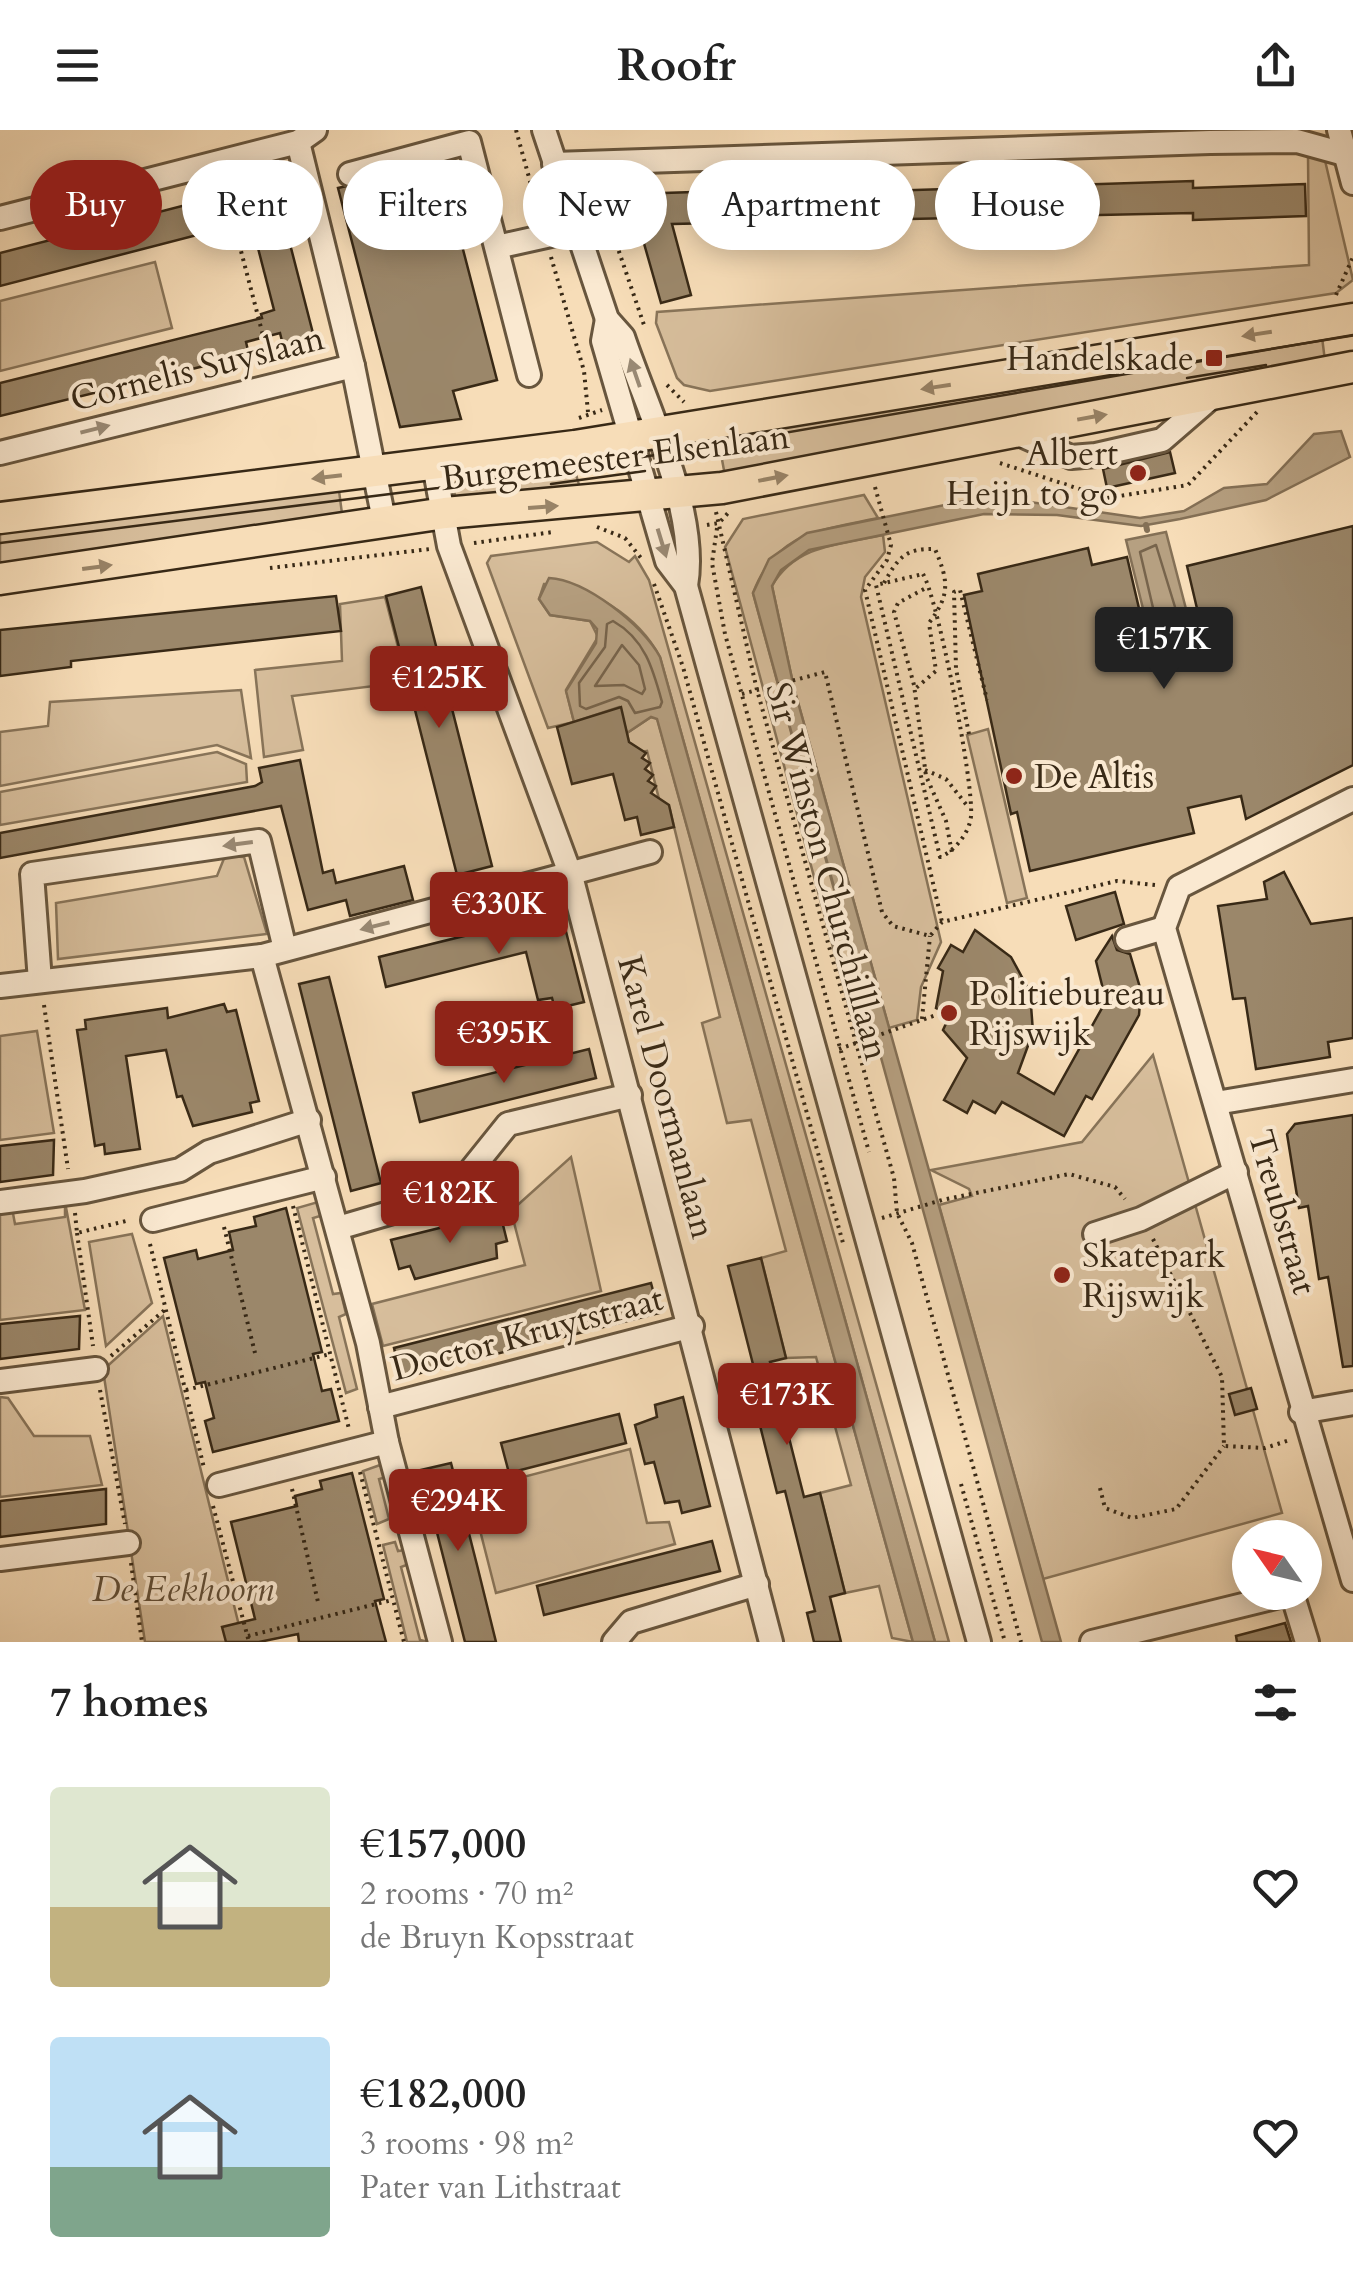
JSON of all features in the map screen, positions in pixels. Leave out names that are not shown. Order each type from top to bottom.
[{"type":"main road","name":"Burgemeester Elsenlaan","points":[[0,518],[434,466],[692,428],[1343,311]]},
{"type":"main road","name":"Burgemeester Elsenlaan","points":[[0,579],[445,514],[710,490],[1353,367]]},
{"type":"street","name":"Sir Winston Churchilllaan","points":[[544,130],[553,160]]},
{"type":"street","points":[[1338,130],[1349,152],[1353,182]]},
{"type":"street","points":[[221,160],[306,136],[385,525]]},
{"type":"street","points":[[667,161],[1298,140],[1349,152]]},
{"type":"street","points":[[402,160],[469,142],[474,160]]},
{"type":"street","points":[[0,218],[182,170]]},
{"type":"street","points":[[497,250],[530,374]]},
{"type":"street","name":"Sir Winston Churchilllaan","points":[[585,250],[606,319],[602,341],[643,434],[690,560],[686,586],[980,1642]]},
{"type":"street","name":"Cornelis Suyslaan","points":[[0,453],[353,366]]},
{"type":"street","name":"Karel Doormanlaan","points":[[434,466],[448,546],[571,876],[692,1326],[771,1642]]},
{"type":"street","points":[[1127,939],[1164,924],[1177,877],[1353,799]]},
{"type":"street","points":[[40,980],[32,874],[259,841],[286,949]]},
{"type":"street","points":[[0,986],[262,956],[650,852]]},
{"type":"street","name":"Treubstraat","points":[[1164,924],[1353,1580]]},
{"type":"street","points":[[262,956],[338,1228],[387,1442],[440,1642]]},
{"type":"street","points":[[1216,1102],[1353,1080]]},
{"type":"street","points":[[338,1228],[451,1195],[508,1124],[630,1095]]},
{"type":"street","points":[[0,1202],[72,1193],[180,1170],[209,1152],[309,1120]]},
{"type":"street","points":[[1095,1234],[1141,1219],[1236,1172]]},
{"type":"street","points":[[149,1220],[324,1177]]},
{"type":"street","name":"Doctor Kruytstraat","points":[[380,1407],[692,1326]]},
{"type":"street","points":[[0,1380],[96,1368]]},
{"type":"street","points":[[1305,1423],[1353,1403]]},
{"type":"street","points":[[211,1484],[387,1442]]},
{"type":"street","points":[[0,1559],[128,1543]]},
{"type":"street","points":[[614,1642],[631,1622],[757,1584]]},
{"type":"street","points":[[1092,1642],[1292,1593],[1306,1642]]},
{"type":"path","points":[[516,130],[524,160]]},
{"type":"path","points":[[240,250],[276,385]]},
{"type":"path","points":[[549,250],[584,371],[588,412]]},
{"type":"path","points":[[619,250],[648,335]]},
{"type":"path","points":[[1343,311],[1353,257]]},
{"type":"path","points":[[664,382],[684,398],[692,428]]},
{"type":"path","points":[[873,480],[891,544],[887,560],[864,590],[942,922]]},
{"type":"path","name":"Sir Winston Churchilllaan","points":[[710,490],[719,523],[712,564],[742,694],[871,1161]]},
{"type":"path","points":[[719,523],[720,547],[757,690],[894,1178],[897,1213],[912,1244],[1022,1642]]},
{"type":"path","name":"Burgemeester Elsenlaan","points":[[594,526],[624,538],[647,565]]},
{"type":"path","name":"Burgemeester Elsenlaan","points":[[387,556],[558,531]]},
{"type":"path","points":[[884,583],[898,557],[914,548],[935,549],[946,590],[942,610],[929,623],[936,671],[914,690]]},
{"type":"path","points":[[940,857],[952,853],[972,821],[968,763],[923,574],[876,584],[940,857],[944,866]]},
{"type":"path","points":[[653,582],[683,668],[844,1248]]},
{"type":"path","points":[[924,589],[898,603],[894,612],[914,690],[925,770],[946,821],[952,853]]},
{"type":"path","points":[[970,734],[956,670],[954,592],[960,590],[987,700]]},
{"type":"path","points":[[742,694],[826,672],[882,912],[894,926],[916,936],[930,936]]},
{"type":"path","points":[[925,770],[946,780],[971,810]]},
{"type":"path","points":[[920,1022],[930,936],[942,922],[1117,880],[1177,877]]},
{"type":"path","points":[[40,980],[96,1368],[142,1642]]},
{"type":"path","points":[[869,1040],[939,1014]]},
{"type":"path","points":[[886,1217],[942,1200],[1069,1174],[1115,1187],[1141,1219],[1222,1377],[1224,1446],[1176,1509],[1132,1518],[1104,1508],[1100,1488]]},
{"type":"path","points":[[288,1186],[404,1642]]},
{"type":"path","points":[[218,1203],[256,1353]]},
{"type":"path","points":[[77,1233],[136,1218],[149,1220],[186,1390],[248,1639],[392,1600]]},
{"type":"path","points":[[96,1368],[167,1308]]},
{"type":"path","points":[[186,1390],[330,1354]]},
{"type":"path","points":[[1224,1446],[1265,1448],[1305,1423]]},
{"type":"path","points":[[286,1466],[318,1602]]},
{"type":"path","points":[[958,1476],[1005,1642]]},
{"type":"green space","points":[[1323,152],[1353,280],[1336,293],[710,391],[684,385],[677,378],[656,323],[657,312],[1309,265],[1308,155]]},
{"type":"green space","points":[[155,262],[172,328],[0,371],[0,301]]},
{"type":"green space","points":[[1322,337],[1325,361],[1153,390],[1075,414],[726,481],[718,438]]},
{"type":"green space","points":[[570,453],[581,492],[455,499],[454,484],[463,475],[532,467]]},
{"type":"green space","points":[[338,483],[344,529],[0,572],[0,526]]},
{"type":"green space","points":[[864,495],[878,518],[819,531],[788,546],[774,557],[753,593],[873,1032],[857,1036],[725,547],[743,519]]},
{"type":"green space","points":[[883,535],[885,552],[865,577],[861,597],[941,942],[921,987],[917,1020],[889,1028],[794,688],[772,586],[782,572],[806,554]]},
{"type":"green space","points":[[597,542],[629,562],[635,556],[649,580],[949,1642],[935,1642],[660,657],[639,628],[611,606],[578,590],[544,584],[539,599],[550,615],[590,621],[598,637],[566,690],[574,722],[548,728],[487,563],[491,556]]},
{"type":"green space","points":[[385,597],[407,682],[292,696],[303,750],[264,757],[255,670],[342,661],[340,604]]},
{"type":"green space","points":[[241,690],[251,758],[217,745],[0,786],[0,732],[48,726],[50,702]]},
{"type":"green space","points":[[651,717],[657,718],[913,1642],[892,1638],[879,1586],[845,1593],[820,1493],[851,1485],[816,1357],[786,1358],[761,1258],[786,1251],[751,1120],[727,1123],[702,1023],[720,1017],[670,810],[662,811],[647,751],[631,754],[627,733]]},
{"type":"green space","points":[[988,729],[1027,898],[1007,903],[967,735]]},
{"type":"green space","points":[[217,752],[246,764],[247,782],[0,825],[0,792]]},
{"type":"green space","points":[[225,856],[244,857],[267,934],[58,959],[56,903],[217,876]]},
{"type":"green space","points":[[37,1031],[54,1133],[0,1140],[0,1036]]},
{"type":"green space","points":[[1153,1055],[1282,1513],[1257,1520],[1232,1520],[1232,1527],[1043,1579],[939,1205],[972,1196],[969,1189],[931,1170],[1082,1142]]},
{"type":"green space","points":[[571,1157],[601,1291],[383,1346],[372,1304],[525,1265],[511,1211]]},
{"type":"green space","points":[[65,1202],[85,1310],[0,1320],[0,1209],[12,1208],[15,1224],[65,1217]]},
{"type":"green space","points":[[318,1202],[320,1216],[313,1218],[333,1294],[341,1293],[346,1314],[339,1317],[357,1389],[346,1393],[297,1208]]},
{"type":"green space","points":[[132,1234],[152,1303],[106,1346],[89,1242]]},
{"type":"green space","name":"De Eekhoorn","points":[[163,1316],[243,1642],[145,1642],[103,1370]]},
{"type":"green space","points":[[0,1397],[8,1398],[34,1436],[90,1436],[102,1485],[0,1497]]},
{"type":"green space","points":[[630,1449],[647,1523],[669,1522],[675,1544],[496,1593],[470,1491]]},
{"type":"green space","points":[[383,1464],[386,1477],[379,1479],[389,1519],[377,1524],[363,1471]]},
{"type":"green space","points":[[395,1542],[398,1551],[405,1550],[409,1564],[401,1567],[420,1640],[429,1642],[407,1642],[383,1545]]},
{"type":"water","points":[[1341,431],[1350,457],[1266,500],[1141,526],[1057,515],[984,514],[809,550],[781,570],[772,586],[794,688],[1061,1642],[1042,1642],[753,593],[769,559],[807,533],[989,496],[1140,518],[1184,511],[1224,488],[1267,484],[1314,434]]},
{"type":"water","points":[[1166,532],[1192,632],[1151,641],[1126,540]]},
{"type":"water","points":[[549,578],[580,587],[612,606],[641,631],[660,657],[935,1642],[913,1642],[657,719],[651,717],[627,733],[619,707],[574,722],[566,691],[596,643],[597,629],[590,621],[550,615],[539,599]]},
{"type":"building","points":[[1193,181],[1193,188],[1305,184],[1306,216],[1193,220],[1193,213],[1100,215],[1100,184]]},
{"type":"building","points":[[935,189],[935,218],[915,219],[915,190]]},
{"type":"building","points":[[687,192],[687,224],[672,224],[691,295],[661,303],[646,250],[667,250],[667,193]]},
{"type":"building","points":[[182,206],[182,239],[162,244],[162,211]]},
{"type":"building","points":[[30,245],[30,250],[139,250],[0,286],[0,253]]},
{"type":"building","points":[[258,250],[292,250],[315,341],[284,349],[280,333],[246,342],[249,355],[0,416],[0,383],[262,318],[261,314],[274,310]]},
{"type":"building","points":[[354,250],[463,250],[497,380],[453,391],[461,419],[400,427]]},
{"type":"building","points":[[1170,452],[1175,473],[1107,488],[1103,469]]},
{"type":"building","points":[[1353,526],[1353,765],[1246,819],[1241,796],[1188,808],[1194,833],[1030,871],[1017,812],[1011,814],[964,595],[982,591],[978,574],[1088,548],[1092,565],[1127,557],[1148,647],[1203,634],[1187,566]]},
{"type":"building","points":[[421,587],[492,866],[457,875],[386,596]]},
{"type":"building","points":[[336,596],[341,631],[71,661],[71,667],[0,676],[0,630]]},
{"type":"building","points":[[621,707],[629,742],[646,753],[642,758],[650,763],[645,769],[653,775],[648,781],[656,786],[651,793],[669,805],[674,827],[641,835],[637,817],[625,820],[613,774],[572,784],[557,727]]},
{"type":"building","points":[[300,760],[323,873],[333,870],[336,883],[404,866],[413,900],[350,916],[346,900],[308,910],[281,806],[0,858],[0,833],[255,786],[262,782],[259,768]]},
{"type":"building","points":[[1284,872],[1311,924],[1353,918],[1353,1038],[1328,1042],[1330,1057],[1256,1069],[1245,998],[1233,999],[1218,906],[1267,899],[1264,882]]},
{"type":"building","points":[[1115,892],[1124,924],[1076,940],[1066,906]]},
{"type":"building","points":[[561,912],[584,1002],[555,1009],[552,998],[538,1000],[526,952],[386,987],[379,957]]},
{"type":"building","points":[[975,930],[1011,957],[1030,992],[1033,1032],[1018,1073],[1054,1094],[1102,1008],[1104,993],[1096,961],[1112,936],[1117,950],[1130,954],[1141,991],[1139,1015],[1092,1099],[1086,1096],[1064,1136],[1002,1102],[995,1113],[973,1101],[967,1113],[944,1100],[967,1058],[943,1030],[950,1015],[936,1008],[943,971],[938,968],[951,945],[963,952]]},
{"type":"building","points":[[329,977],[381,1183],[351,1191],[299,984]]},
{"type":"building","points":[[224,1004],[227,1012],[236,1010],[259,1101],[250,1103],[252,1112],[193,1126],[182,1096],[177,1097],[166,1050],[126,1056],[140,1149],[105,1154],[104,1144],[95,1146],[77,1030],[86,1029],[85,1020],[167,1008],[168,1018]]},
{"type":"building","points":[[589,1049],[596,1078],[420,1122],[413,1093]]},
{"type":"building","points":[[1353,1115],[1353,1366],[1343,1367],[1328,1277],[1319,1279],[1308,1206],[1299,1208],[1287,1134],[1295,1124]]},
{"type":"building","points":[[54,1140],[53,1175],[0,1182],[0,1146]]},
{"type":"building","points":[[286,1208],[322,1352],[313,1354],[322,1391],[331,1389],[339,1421],[213,1452],[205,1421],[214,1418],[205,1382],[196,1384],[164,1258],[196,1250],[198,1259],[233,1250],[229,1232],[256,1226],[254,1217]]},
{"type":"building","points":[[500,1213],[507,1241],[496,1244],[497,1258],[415,1279],[410,1266],[399,1269],[391,1240]]},
{"type":"building","points":[[761,1258],[786,1358],[770,1362],[782,1410],[804,1497],[820,1493],[845,1593],[830,1597],[841,1642],[814,1642],[807,1613],[815,1611],[785,1491],[777,1493],[748,1378],[756,1376],[728,1266]]},
{"type":"building","points":[[651,1283],[659,1313],[401,1378],[394,1348]]},
{"type":"building","points":[[80,1316],[79,1349],[0,1359],[0,1324]]},
{"type":"building","points":[[1251,1388],[1257,1409],[1235,1415],[1229,1394]]},
{"type":"building","points":[[683,1397],[710,1506],[682,1513],[679,1501],[665,1503],[654,1462],[645,1464],[635,1425],[657,1417],[655,1405]]},
{"type":"building","points":[[619,1414],[626,1443],[509,1473],[501,1443]]},
{"type":"building","points":[[451,1463],[496,1642],[465,1642],[421,1470]]},
{"type":"building","points":[[352,1473],[384,1599],[375,1601],[386,1642],[299,1642],[298,1634],[259,1642],[226,1642],[222,1627],[255,1619],[231,1522],[297,1506],[295,1496],[322,1489],[320,1481]]},
{"type":"building","points":[[106,1489],[106,1524],[0,1537],[0,1501]]},
{"type":"building","points":[[712,1541],[720,1571],[544,1615],[537,1586]]},
{"type":"building","points":[[1285,1623],[1291,1642],[1237,1642],[1236,1636]]},
{"type":"waterway","points":[[1146,525],[1147,530]]},
{"type":"tram line","points":[[0,543],[438,488],[662,454],[1353,335]]},
{"type":"tram line","points":[[1187,378],[1266,365]]},
{"type":"tram line","points":[[551,484],[645,471]]},
{"type":"place","name":"Handelskade","points":[[1214,358]]},
{"type":"place","name":"Albert Heijn to go","points":[[1138,473]]},
{"type":"place","name":"De Altis","points":[[1014,776]]},
{"type":"place","name":"Politiebureau Rijswijk","points":[[949,1013]]},
{"type":"place","name":"Skatepark Rijswijk","points":[[1062,1275]]}]
